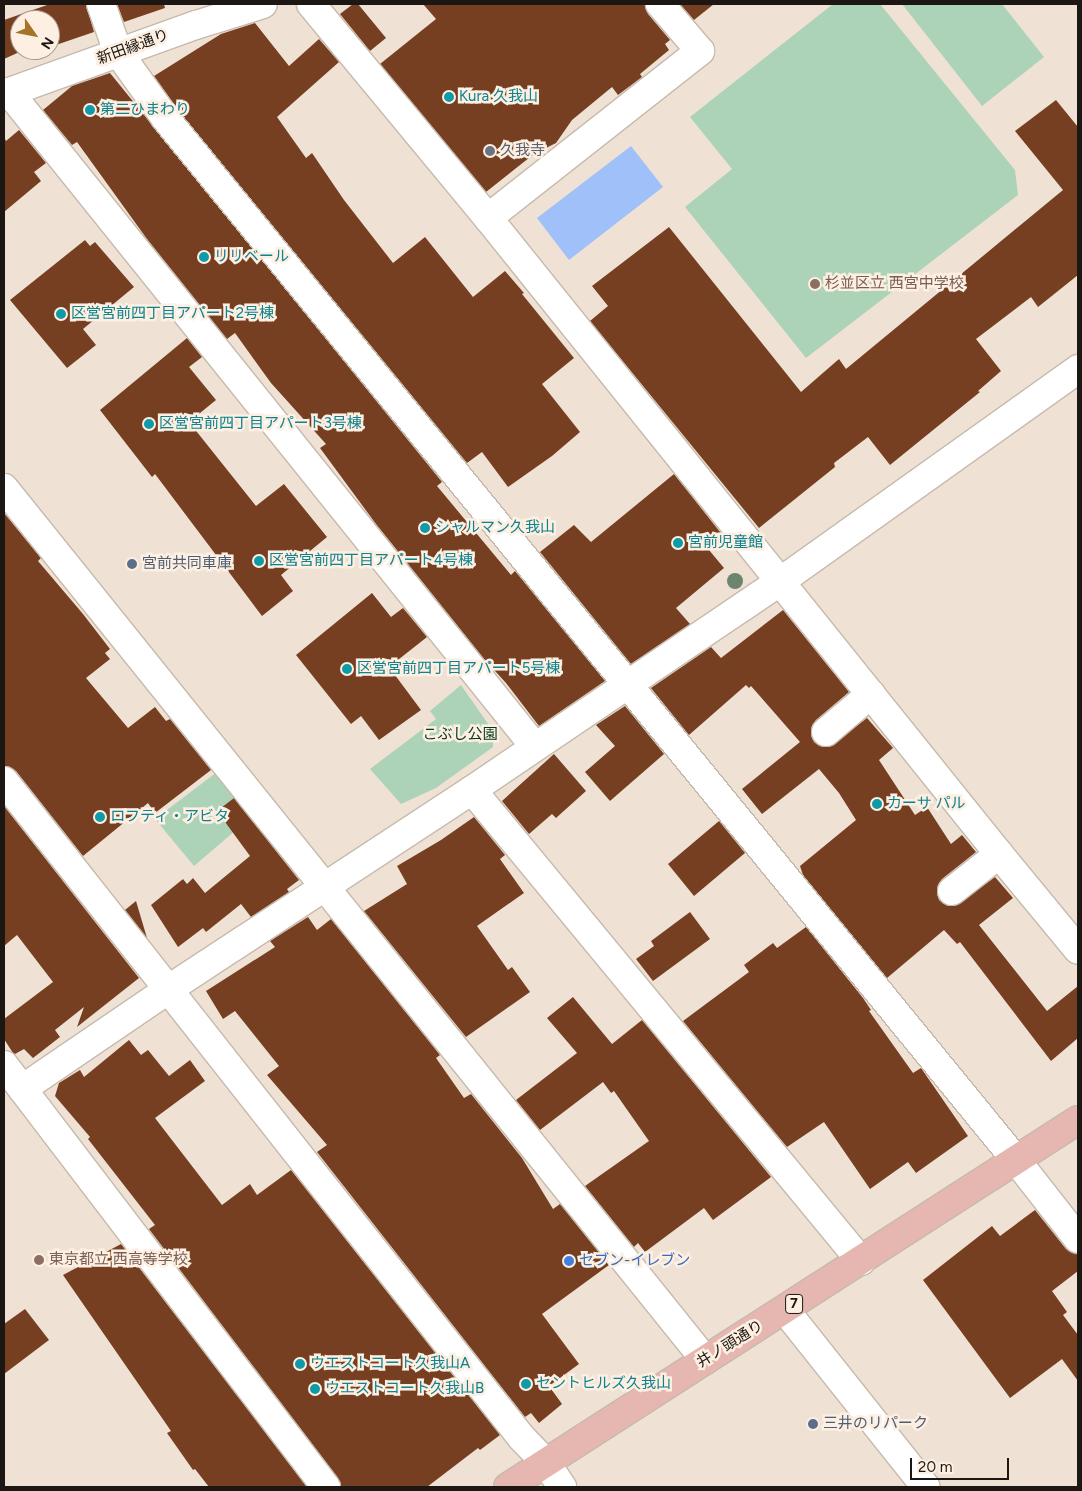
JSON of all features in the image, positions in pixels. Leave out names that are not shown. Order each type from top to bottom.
[{"type":"main road","name":"井ノ頭通り","points":[[508,1487],[1078,1120]]},
{"type":"street","points":[[101,4],[118,52],[166,119],[1016,1160],[1078,1239]]},
{"type":"street","name":"新田縁通り","points":[[7,93],[118,52],[262,4]]},
{"type":"street","points":[[311,4],[488,218],[1078,950]]},
{"type":"street","points":[[488,218],[700,51],[660,4]]},
{"type":"street","points":[[7,93],[535,747]]},
{"type":"street","points":[[22,1089],[169,989],[472,790],[780,581],[1078,369]]},
{"type":"street","points":[[4,488],[705,1360]]},
{"type":"street","points":[[826,732],[871,694]]},
{"type":"street","points":[[4,782],[522,1438],[546,1463],[562,1487]]},
{"type":"street","points":[[472,790],[861,1261]]},
{"type":"street","points":[[952,891],[999,854]]},
{"type":"street","points":[[4,1065],[326,1487]]},
{"type":"street","points":[[785,1310],[926,1487]]},
{"type":"green space","points":[[833,4],[880,4],[1015,170],[1018,195],[806,358],[685,207],[732,169],[690,117]]},
{"type":"green space","points":[[902,4],[1002,4],[1044,57],[982,106]]},
{"type":"green space","name":"こぶし公園","points":[[461,685],[493,731],[493,747],[436,788],[401,804],[370,769],[436,719],[430,711]]},
{"type":"green space","points":[[217,772],[250,818],[194,866],[155,819]]},
{"type":"water","points":[[631,146],[663,187],[569,260],[537,218]]},
{"type":"building","points":[[50,4],[86,4],[94,32],[60,44],[60,10],[33,10]]},
{"type":"building","points":[[117,4],[164,4],[165,8],[124,22]]},
{"type":"building","points":[[353,4],[358,4],[386,38],[370,51],[340,14]]},
{"type":"building","points":[[423,4],[645,4],[648,14],[670,40],[665,44],[669,50],[640,74],[642,77],[618,95],[612,87],[572,120],[556,143],[534,154],[486,192],[380,64],[436,19]]},
{"type":"building","points":[[680,4],[714,4],[694,20]]},
{"type":"building","points":[[10,18],[10,56],[4,59],[4,20]]},
{"type":"building","points":[[255,23],[289,66],[319,39],[339,62],[277,117],[306,158],[312,153],[344,200],[393,263],[425,237],[473,297],[505,271],[574,358],[542,384],[580,432],[552,456],[508,487],[482,452],[467,463],[178,110],[154,76],[221,34]]},
{"type":"building","points":[[110,73],[442,482],[437,486],[511,575],[515,571],[605,681],[539,726],[506,683],[485,660],[376,524],[320,448],[326,444],[271,383],[235,333],[227,339],[147,239],[77,142],[72,145],[43,110],[72,86]]},
{"type":"building","points":[[1056,100],[1078,127],[1078,275],[1038,307],[1031,297],[976,339],[1001,371],[978,391],[980,392],[890,465],[868,437],[834,463],[835,467],[759,528],[590,321],[608,306],[592,286],[669,227],[801,392],[839,359],[846,369],[1063,190],[1015,131]]},
{"type":"building","points":[[19,130],[46,163],[34,172],[41,181],[4,212],[4,137],[6,141]]},
{"type":"building","name":"区営宮前四丁目アパート2号棟","points":[[85,240],[90,246],[95,242],[134,287],[83,329],[96,345],[67,368],[10,300]]},
{"type":"building","points":[[187,338],[202,357],[189,367],[216,400],[189,422],[256,506],[284,484],[327,537],[281,575],[293,591],[262,616],[155,474],[152,477],[100,410]]},
{"type":"building","points":[[674,474],[724,537],[709,550],[724,568],[676,608],[690,624],[631,664],[540,552],[574,525],[591,542]]},
{"type":"building","points":[[4,513],[41,558],[38,561],[110,649],[105,653],[110,659],[86,678],[128,728],[155,707],[166,721],[170,719],[211,770],[155,813],[148,803],[83,856],[16,771],[4,766]]},
{"type":"building","name":"区営宮前四丁目アパート5号棟","points":[[372,593],[391,617],[403,608],[427,637],[389,667],[421,710],[379,740],[361,716],[351,724],[296,655]]},
{"type":"building","points":[[783,610],[849,692],[816,720],[812,726],[811,734],[814,742],[820,746],[829,747],[867,718],[893,748],[879,760],[915,815],[927,807],[951,844],[962,835],[976,852],[942,879],[938,885],[937,893],[939,900],[946,905],[955,906],[995,877],[1013,898],[979,925],[1047,1011],[1078,986],[1078,1038],[1051,1061],[960,942],[957,944],[944,930],[887,978],[803,875],[800,866],[856,820],[839,793],[819,769],[762,814],[742,789],[800,742],[751,686],[749,688],[746,685],[689,735],[651,688],[711,647],[721,658]]},
{"type":"building","points":[[625,706],[664,754],[610,801],[585,772],[615,746],[596,725]]},
{"type":"building","points":[[554,754],[586,791],[556,818],[552,814],[529,834],[502,801]]},
{"type":"building","points":[[234,798],[299,880],[287,889],[289,892],[251,917],[241,904],[206,932],[203,928],[178,947],[151,905],[183,879],[187,884],[193,878],[205,893],[250,856],[217,811]]},
{"type":"building","points":[[4,806],[139,978],[77,1027],[84,1007],[55,1030],[60,1037],[33,1058],[24,1049],[15,1054],[13,1053],[4,1039],[4,1019],[53,982],[17,935],[4,946]]},
{"type":"building","points":[[474,817],[505,855],[500,859],[524,893],[477,926],[508,970],[512,967],[530,992],[466,1037],[364,911],[407,884],[397,866],[441,840]]},
{"type":"building","points":[[719,821],[745,853],[694,896],[668,864]]},
{"type":"building","points":[[136,901],[147,938],[125,910]]},
{"type":"building","points":[[690,912],[710,939],[653,981],[636,959],[654,946],[651,941]]},
{"type":"building","points":[[308,917],[317,930],[331,919],[440,1055],[436,1058],[464,1098],[471,1094],[522,1158],[553,1209],[560,1204],[609,1265],[542,1314],[579,1364],[549,1386],[562,1404],[539,1423],[531,1413],[525,1417],[317,1152],[327,1145],[267,1075],[279,1066],[235,1011],[223,1019],[206,991],[275,947],[270,941]]},
{"type":"building","points":[[806,927],[863,998],[871,1010],[869,1011],[913,1073],[921,1068],[968,1136],[916,1173],[908,1162],[870,1189],[824,1122],[787,1147],[683,1021],[749,972],[744,965],[773,943],[777,948]]},
{"type":"building","points":[[573,997],[612,1044],[642,1020],[771,1177],[713,1220],[704,1208],[645,1252],[638,1243],[634,1247],[585,1186],[649,1141],[614,1091],[611,1093],[603,1082],[540,1130],[516,1100],[577,1053],[547,1018]]},
{"type":"building","points":[[129,1040],[141,1055],[148,1050],[169,1076],[190,1060],[205,1081],[155,1118],[222,1205],[250,1184],[257,1195],[291,1170],[500,1435],[480,1450],[478,1448],[427,1487],[341,1487],[338,1478],[149,1229],[155,1225],[88,1139],[90,1137],[55,1096],[59,1083],[80,1070],[84,1077]]},
{"type":"building","points":[[1035,1210],[1066,1249],[1078,1254],[1078,1271],[1052,1291],[1067,1312],[1063,1315],[1078,1335],[1078,1381],[1062,1359],[1010,1398],[923,1280],[992,1226],[1000,1236]]},
{"type":"building","points":[[121,1244],[307,1487],[209,1487],[195,1469],[193,1470],[167,1433],[171,1431],[63,1275]]},
{"type":"building","points":[[25,1309],[49,1340],[4,1374],[4,1324]]},
{"type":"place","name":"Kura 久我山","points":[[449,97]]},
{"type":"place","name":"第二ひまわり","points":[[90,110]]},
{"type":"place","name":"久我寺","points":[[490,151]]},
{"type":"place","name":"リリベール","points":[[204,257]]},
{"type":"place","name":"杉並区立 西宮中学校","points":[[815,284]]},
{"type":"place","name":"区営宮前四丁目アパート2号棟","points":[[61,314]]},
{"type":"place","name":"区営宮前四丁目アパート3号棟","points":[[149,424]]},
{"type":"place","name":"シャルマン久我山","points":[[425,528]]},
{"type":"place","name":"宮前児童館","points":[[678,543]]},
{"type":"place","name":"区営宮前四丁目アパート4号棟","points":[[259,561]]},
{"type":"place","name":"宮前共同車庫","points":[[132,564]]},
{"type":"place","name":"区営宮前四丁目アパート5号棟","points":[[347,669]]},
{"type":"place","name":"カーサ パル","points":[[877,804]]},
{"type":"place","name":"ロフティ・アビタ","points":[[100,817]]},
{"type":"place","name":"東京都立 西高等学校","points":[[39,1260]]},
{"type":"place","name":"セブン-イレブン","points":[[569,1261]]},
{"type":"place","name":"ウエストコート久我山A","points":[[300,1364]]},
{"type":"place","name":"セントヒルズ久我山","points":[[526,1384]]},
{"type":"place","name":"ウエストコート久我山B","points":[[315,1389]]},
{"type":"place","name":"三井のリパーク","points":[[813,1424]]}]
